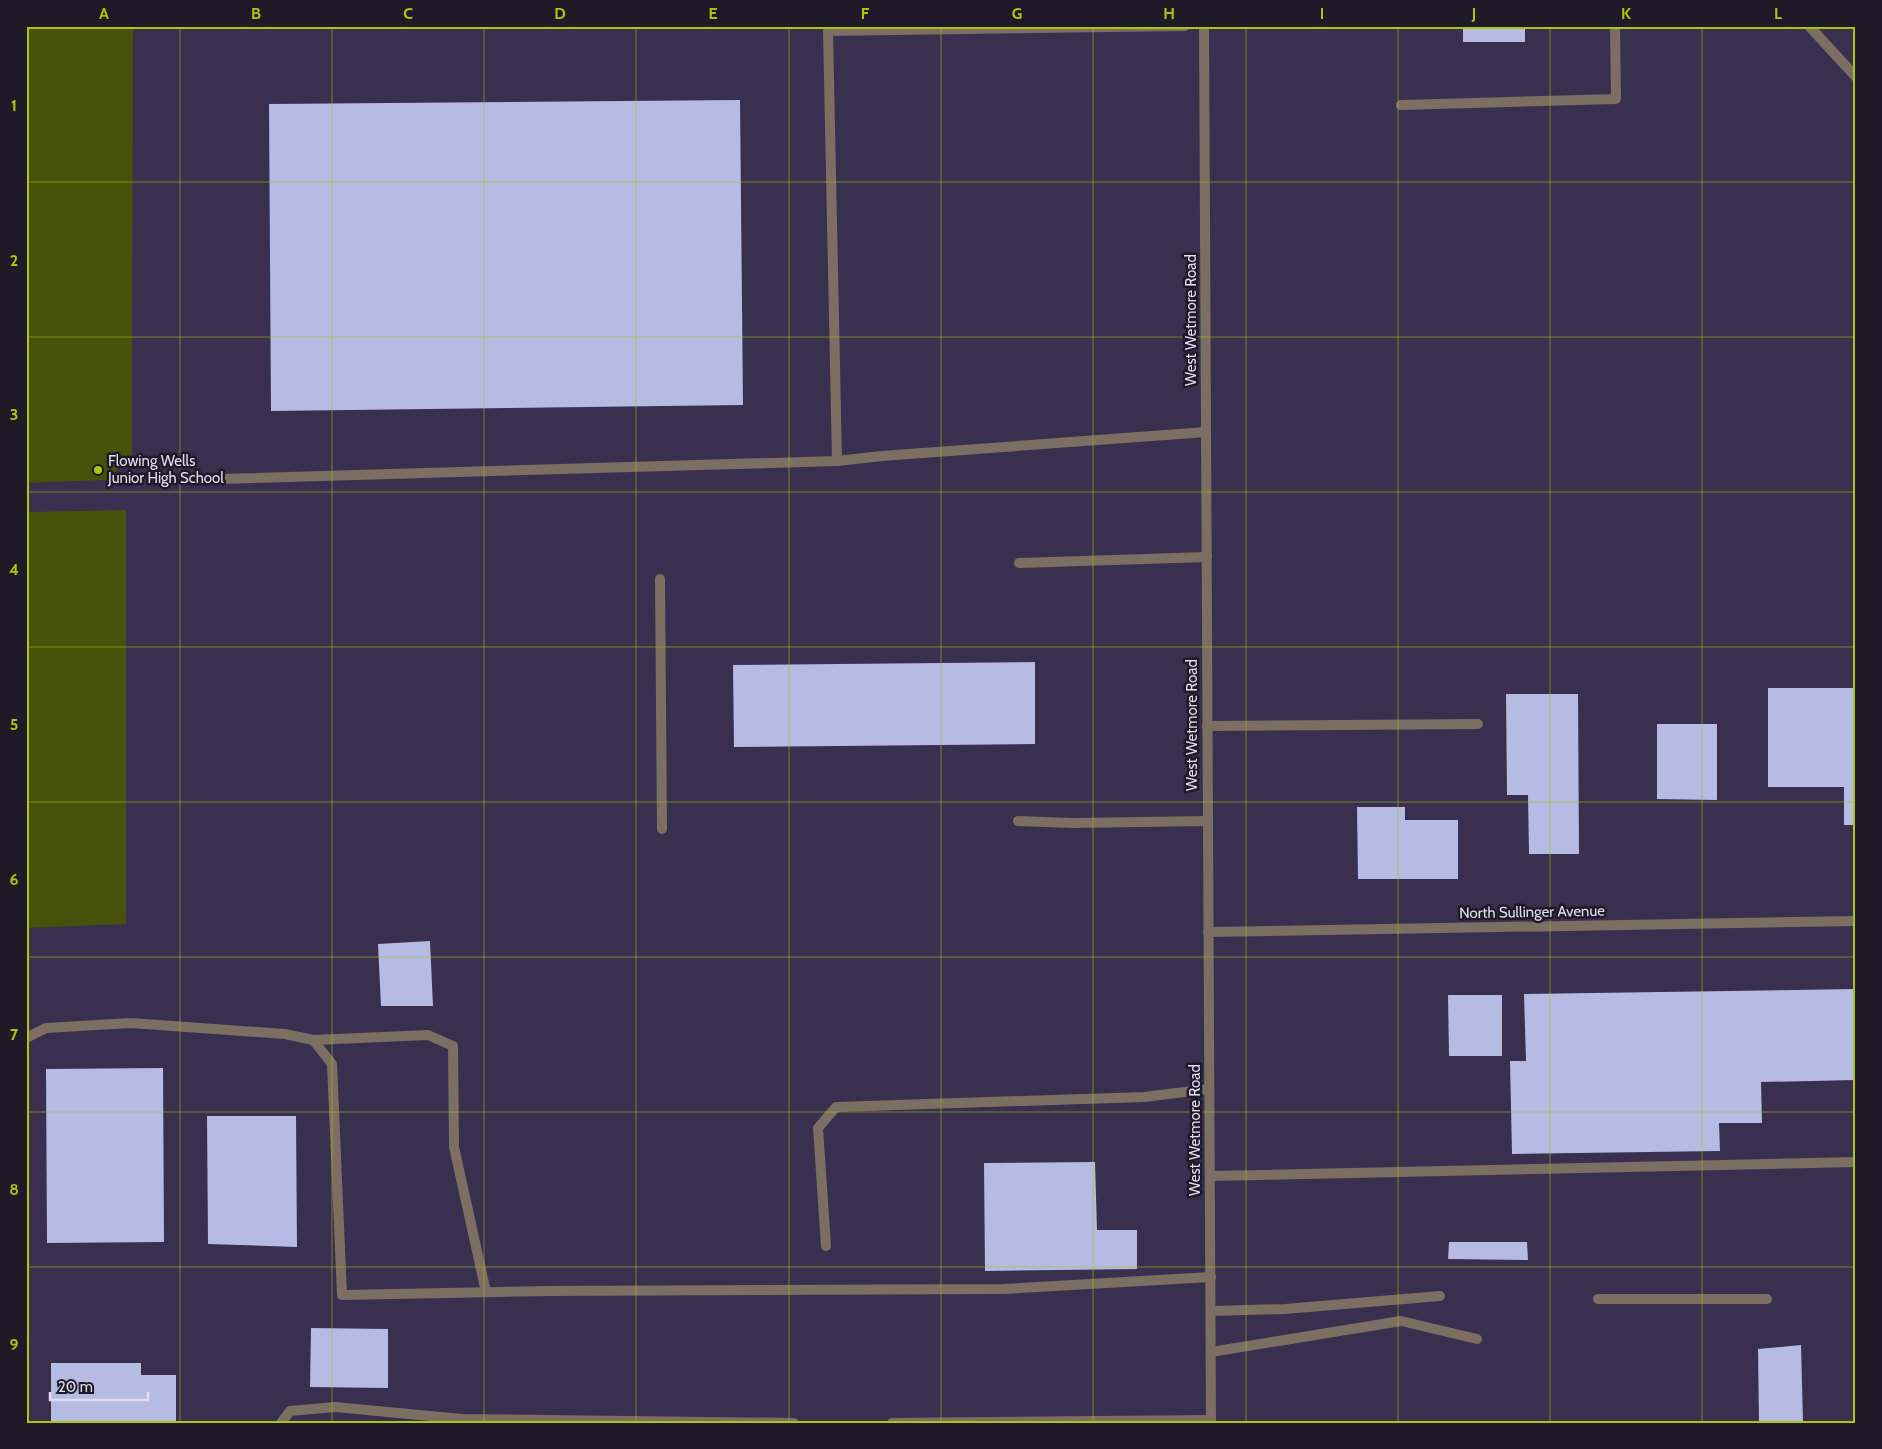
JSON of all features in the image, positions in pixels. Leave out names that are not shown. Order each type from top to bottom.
[{"type":"street","points":[[838,461],[828,31],[1185,26]]},
{"type":"street","name":"West Wetmore Road","points":[[1204,26],[1211,1421]]},
{"type":"street","points":[[1401,104],[1616,99],[1615,26]]},
{"type":"street","points":[[1809,26],[1856,77]]},
{"type":"street","points":[[219,479],[838,461],[882,456],[1206,432]]},
{"type":"street","points":[[1019,563],[1207,558]]},
{"type":"street","points":[[660,579],[662,829]]},
{"type":"street","points":[[1207,726],[1478,724]]},
{"type":"street","points":[[1018,821],[1073,823],[1208,821]]},
{"type":"street","name":"North Sullinger Avenue","points":[[1208,932],[1856,921]]},
{"type":"street","points":[[26,1038],[46,1028],[131,1023],[285,1034],[313,1040],[428,1035],[453,1046],[454,1147],[486,1292]]},
{"type":"street","points":[[313,1040],[332,1064],[342,1295],[486,1292],[1004,1289],[1210,1277]]},
{"type":"street","points":[[826,1246],[818,1128],[836,1107],[1144,1097],[1210,1089]]},
{"type":"street","points":[[1210,1176],[1856,1162]]},
{"type":"street","points":[[1210,1311],[1285,1309],[1440,1296]]},
{"type":"street","points":[[1598,1298],[1767,1300]]},
{"type":"street","points":[[1211,1352],[1401,1321],[1477,1339]]},
{"type":"street","points":[[281,1423],[290,1411],[335,1407],[462,1419],[794,1423]]},
{"type":"street","points":[[892,1423],[1211,1421]]},
{"type":"green space","points":[[26,26],[133,26],[132,455],[106,480],[26,483]]},
{"type":"green space","points":[[126,510],[126,924],[26,928],[26,512]]},
{"type":"building","points":[[1463,26],[1525,26],[1525,42],[1463,42]]},
{"type":"building","points":[[740,100],[743,405],[271,411],[269,104]]},
{"type":"building","points":[[1035,662],[1035,744],[734,747],[733,665]]},
{"type":"building","points":[[1768,688],[1856,688],[1856,825],[1844,825],[1844,787],[1768,787]]},
{"type":"building","points":[[1506,694],[1578,694],[1579,854],[1529,854],[1528,795],[1507,795]]},
{"type":"building","points":[[1657,724],[1717,724],[1717,800],[1657,799]]},
{"type":"building","points":[[1357,807],[1405,807],[1405,820],[1458,820],[1458,879],[1358,879]]},
{"type":"building","points":[[430,941],[433,1006],[381,1006],[378,944]]},
{"type":"building","points":[[1856,989],[1856,1080],[1761,1082],[1762,1123],[1719,1123],[1720,1151],[1512,1154],[1510,1061],[1526,1061],[1524,994]]},
{"type":"building","points":[[1448,995],[1502,995],[1502,1056],[1449,1056]]},
{"type":"building","points":[[163,1068],[164,1242],[47,1243],[46,1069]]},
{"type":"building","points":[[207,1116],[296,1116],[297,1247],[208,1244]]},
{"type":"building","points":[[1095,1162],[1097,1230],[1137,1230],[1137,1269],[985,1271],[984,1163]]},
{"type":"building","points":[[1449,1242],[1527,1242],[1528,1260],[1448,1259]]},
{"type":"building","points":[[311,1328],[388,1329],[388,1388],[310,1387]]},
{"type":"building","points":[[1801,1345],[1803,1423],[1759,1423],[1758,1349]]},
{"type":"building","points":[[51,1363],[141,1363],[141,1375],[176,1375],[176,1423],[51,1423]]},
{"type":"place","name":"Flowing Wells Junior High School","points":[[98,470]]}]
